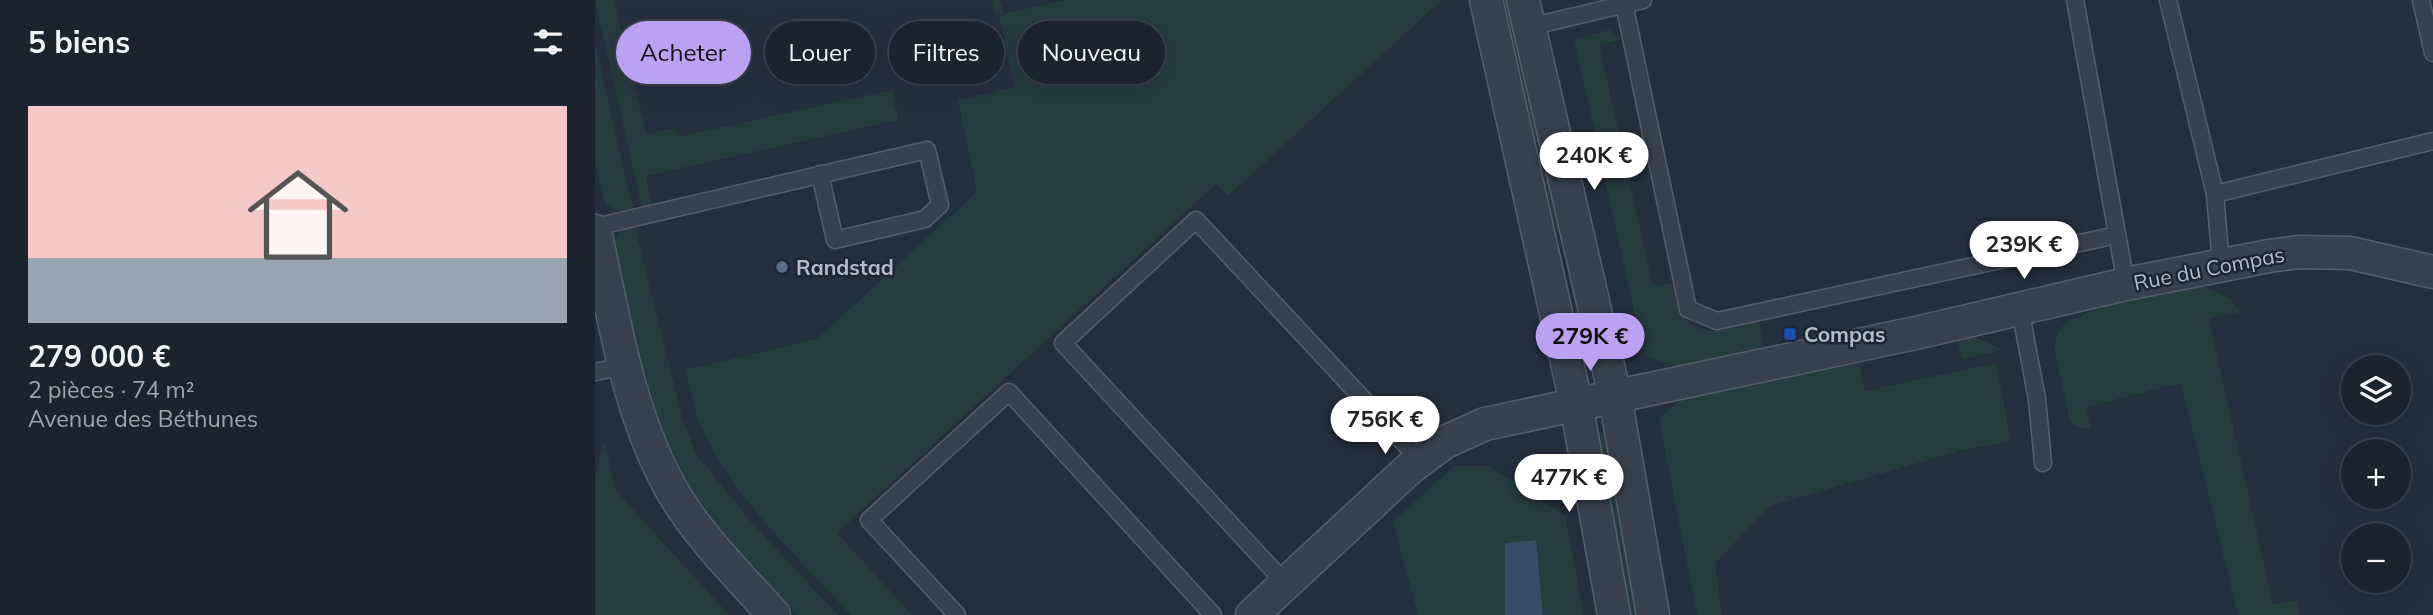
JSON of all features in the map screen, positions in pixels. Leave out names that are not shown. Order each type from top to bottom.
[{"type":"street","points":[[1486,0],[1576,403],[1615,615]]},
{"type":"street","points":[[1526,14],[1615,396],[1653,615]]},
{"type":"street","points":[[595,229],[635,403],[655,458],[671,489],[695,523],[774,615]]},
{"type":"street","name":"Rue du Compas","points":[[1252,615],[1420,460],[1467,430],[1576,403],[2126,284],[2299,252],[2363,256],[2433,272]]},
{"type":"lane","points":[[1526,14],[1624,5],[1643,0]]},
{"type":"lane","points":[[2075,0],[2126,284]]},
{"type":"lane","points":[[2168,0],[2214,194],[2221,265]]},
{"type":"lane","points":[[2421,0],[2433,53]]},
{"type":"lane","points":[[1624,5],[1688,309],[1717,321],[2117,234]]},
{"type":"lane","points":[[2214,194],[2433,141]]},
{"type":"lane","points":[[595,229],[820,174],[927,150],[940,205],[925,219],[835,240],[820,174]]},
{"type":"lane","points":[[1286,584],[1063,342],[1196,220],[1420,460]]},
{"type":"lane","points":[[2020,309],[2037,399],[2043,463]]},
{"type":"lane","points":[[595,372],[626,366]]},
{"type":"lane","points":[[957,615],[869,520],[1009,391],[1213,615]]},
{"type":"green space","points":[[595,0],[614,0],[619,21],[616,21],[616,84],[634,84],[646,134],[675,128],[678,137],[892,90],[898,120],[646,176],[652,206],[642,208]]},
{"type":"green space","points":[[992,0],[1000,0],[1004,14],[1064,0],[1442,0],[1228,196],[1216,184],[837,533],[912,615],[851,615],[770,528],[733,482],[700,424],[685,370],[817,339],[977,192],[958,100],[1014,87],[1004,39],[1004,21],[1000,21],[999,15],[995,16]]},
{"type":"green space","points":[[1494,0],[1513,0],[1586,321],[1578,322],[1562,245],[1530,157]]},
{"type":"green space","points":[[1610,30],[1620,39],[1599,45],[1653,286],[1672,283],[1680,315],[1698,328],[1717,330],[1759,322],[1764,348],[1676,366],[1644,356],[1574,39]]},
{"type":"green space","points":[[595,44],[633,209],[620,212],[605,204],[595,161]]},
{"type":"green space","points":[[635,227],[682,417],[696,454],[752,523],[838,615],[797,615],[716,527],[677,465],[663,435],[642,372],[613,243],[621,231]]},
{"type":"green space","points":[[2203,287],[2230,298],[2240,312],[2209,319],[2273,605],[2297,600],[2300,615],[2238,615],[2181,383],[2086,407],[2091,429],[2076,426],[2069,418],[2055,351],[2057,337],[2064,325],[2075,318],[2109,306]]},
{"type":"green space","points":[[1973,336],[2003,350],[1962,359],[1957,339]]},
{"type":"green space","points":[[1858,360],[1865,391],[1996,363],[2011,441],[1962,450],[1770,506],[1715,563],[1722,615],[1697,615],[1659,419],[1682,398]]},
{"type":"green space","points":[[1607,434],[1645,615],[1625,615],[1596,435]]},
{"type":"green space","points":[[604,441],[616,491],[729,615],[595,615],[595,477]]},
{"type":"green space","points":[[1454,466],[1489,466],[1565,515],[1584,615],[1543,615],[1535,540],[1505,543],[1505,615],[1418,615],[1393,522]]},
{"type":"water","points":[[1536,540],[1543,615],[1505,615],[1505,543]]},
{"type":"place","name":"Randstad","points":[[782,267]]},
{"type":"place","name":"Compas","points":[[1790,334]]}]
